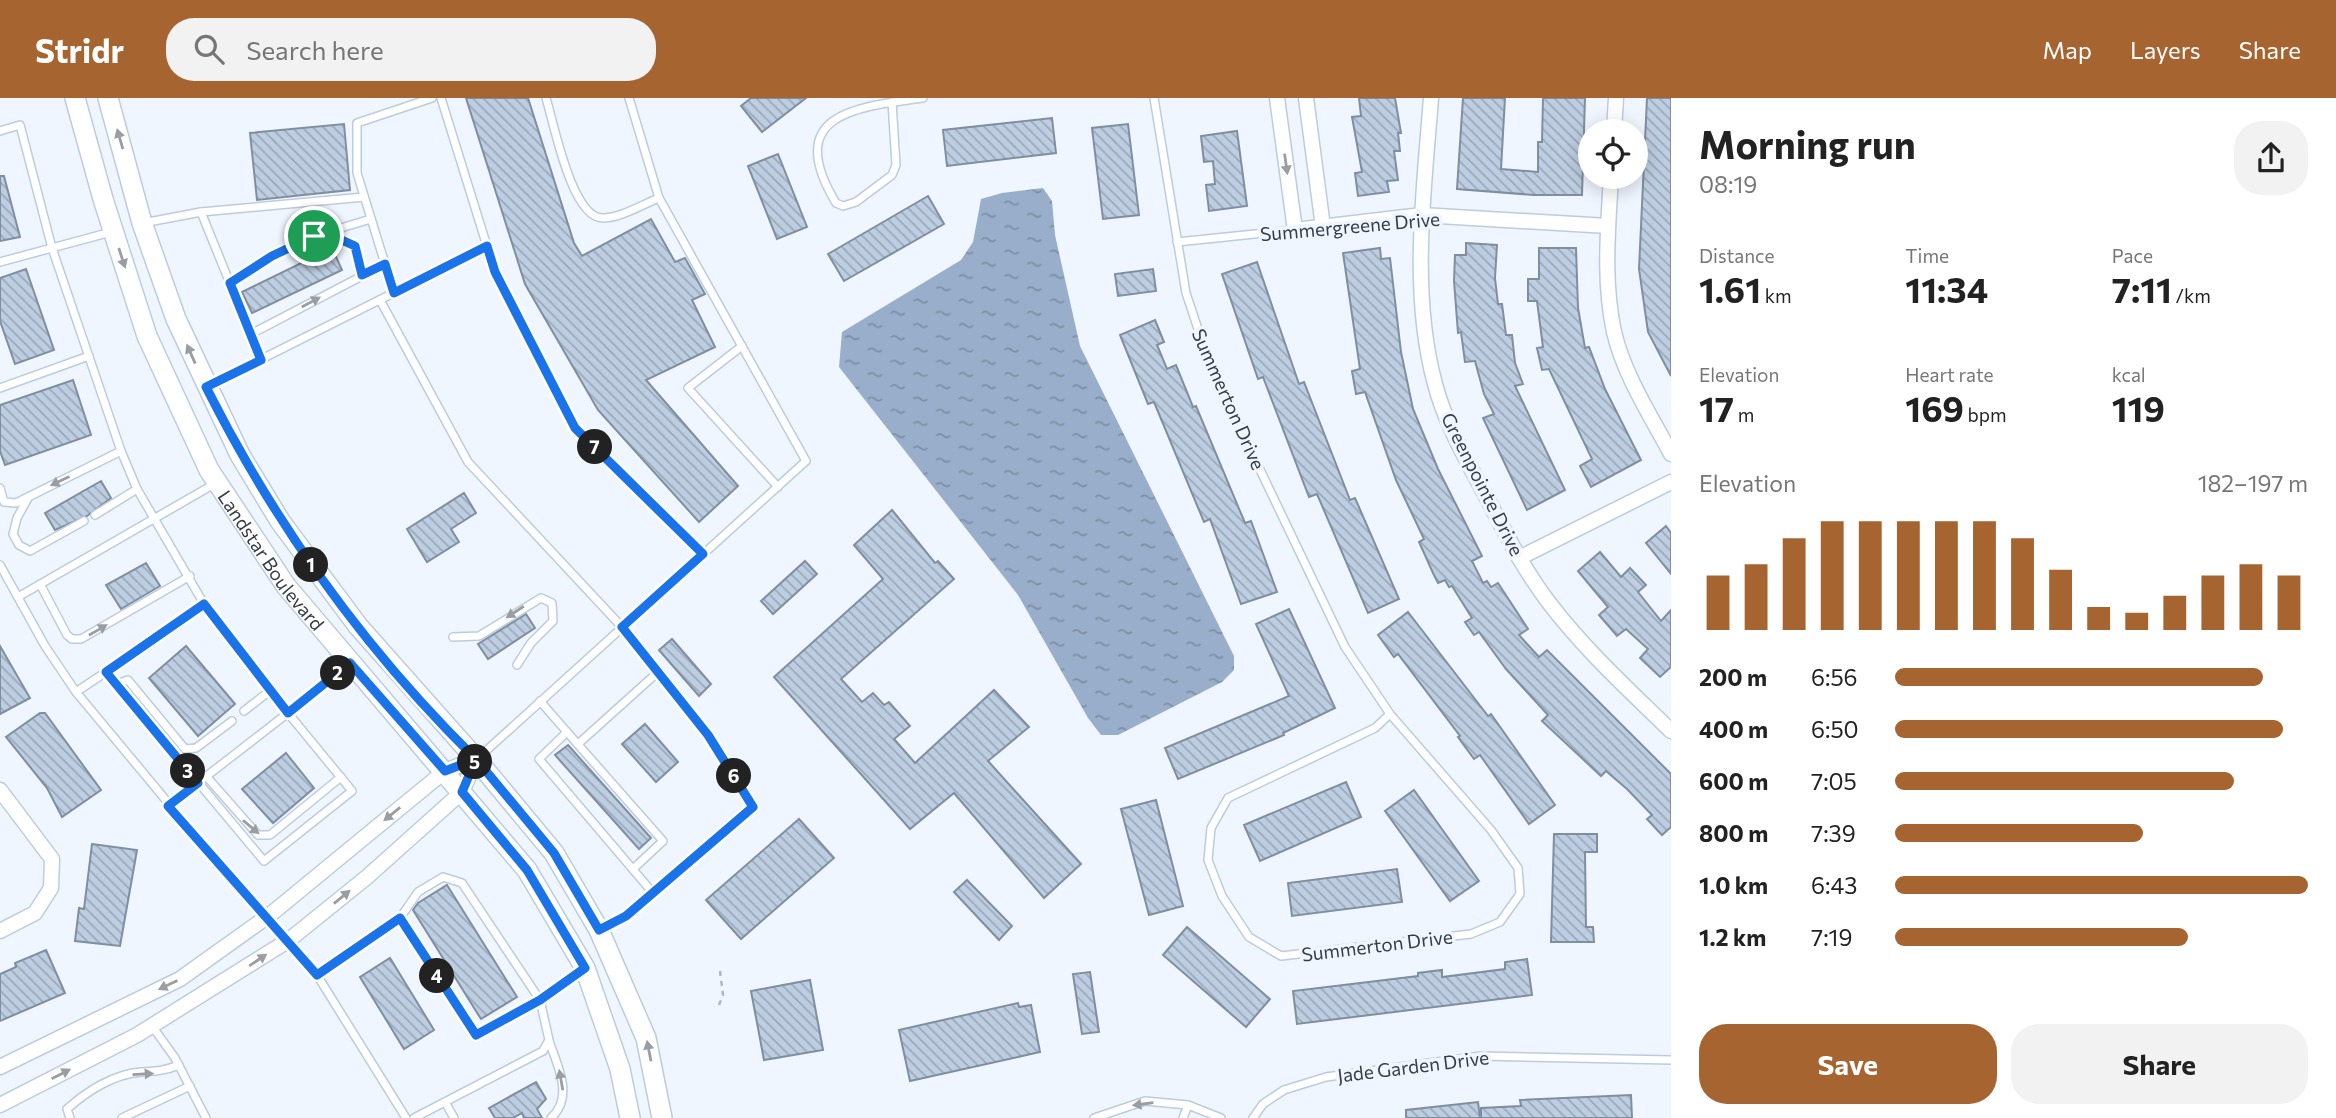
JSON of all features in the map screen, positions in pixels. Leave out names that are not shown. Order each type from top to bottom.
[{"type":"main road","name":"Landstar Boulevard","points":[[75,98],[113,231],[147,335],[217,482],[286,586],[527,870],[585,968],[620,1069],[630,1118]]},
{"type":"main road","name":"Landstar Boulevard","points":[[108,98],[142,223],[176,319],[240,455],[310,563],[358,626],[476,759],[554,853],[599,930],[646,1038],[662,1118]]},
{"type":"street","points":[[1277,98],[1295,230]]},
{"type":"street","points":[[1306,98],[1323,227]]},
{"type":"street","name":"Greenpointe Drive","points":[[1431,98],[1422,215],[1425,322],[1435,384],[1461,450],[1519,558],[1549,603],[1590,652],[1671,731]]},
{"type":"street","points":[[1615,119],[1616,98]]},
{"type":"street","points":[[1610,189],[1606,286],[1615,335],[1637,389],[1671,454]]},
{"type":"street","name":"Summergreene Drive","points":[[1295,230],[1422,215],[1608,226]]},
{"type":"street","points":[[1519,558],[1671,482]]},
{"type":"street","points":[[0,1067],[180,979],[264,918],[445,771],[476,759]]},
{"type":"street","points":[[0,1105],[152,1026],[289,940],[367,877],[462,792],[476,759]]},
{"type":"street","points":[[0,790],[52,859],[51,888],[35,913],[0,931]]},
{"type":"lane","points":[[394,293],[357,173],[356,123],[432,98]]},
{"type":"lane","points":[[441,98],[495,272],[575,428],[703,554]]},
{"type":"lane","points":[[546,98],[576,199],[590,215],[601,219],[612,217],[659,198]]},
{"type":"lane","points":[[476,759],[806,461],[659,198],[629,98]]},
{"type":"lane","points":[[892,102],[896,165],[892,175],[856,202],[843,206],[836,203],[823,182],[816,161],[820,137],[843,112],[872,104],[923,98]]},
{"type":"lane","name":"Summerton Drive","points":[[1154,98],[1186,293],[1209,362],[1345,647],[1390,714],[1491,830],[1518,868],[1520,894],[1500,922],[1471,934],[1281,956],[1250,937],[1222,896],[1208,860],[1211,828],[1228,798],[1375,728],[1390,714]]},
{"type":"lane","points":[[0,131],[20,125],[52,248],[121,451],[137,489],[204,604],[352,791],[264,862],[106,672]]},
{"type":"lane","points":[[142,223],[201,212],[365,197]]},
{"type":"lane","points":[[201,212],[261,360]]},
{"type":"lane","points":[[230,283],[272,256],[326,233],[371,219]]},
{"type":"lane","name":"Summergreene Drive","points":[[1177,242],[1295,230]]},
{"type":"lane","points":[[0,262],[113,231]]},
{"type":"lane","points":[[326,233],[355,246],[362,275]]},
{"type":"lane","points":[[206,387],[487,246]]},
{"type":"lane","points":[[251,334],[385,264]]},
{"type":"lane","points":[[380,300],[468,462],[622,627],[708,735],[753,807],[626,916],[599,930]]},
{"type":"lane","points":[[742,346],[688,388],[778,487]]},
{"type":"lane","points":[[0,388],[89,356]]},
{"type":"lane","points":[[0,488],[5,502],[16,503],[121,451]]},
{"type":"lane","points":[[18,597],[217,482]]},
{"type":"lane","points":[[95,514],[137,489]]},
{"type":"lane","points":[[28,497],[17,518],[13,534],[19,545],[30,551],[84,521]]},
{"type":"lane","points":[[0,565],[45,646],[76,692],[168,806],[264,918],[289,940],[317,975],[406,1118]]},
{"type":"lane","points":[[40,584],[67,635],[81,639],[190,576]]},
{"type":"lane","points":[[453,637],[479,636],[541,598],[552,603],[553,621],[531,643],[517,665]]},
{"type":"lane","points":[[76,692],[204,604]]},
{"type":"lane","points":[[168,806],[350,663]]},
{"type":"lane","points":[[578,744],[658,672]]},
{"type":"lane","points":[[116,684],[128,680],[185,749],[196,748],[232,721]]},
{"type":"lane","points":[[244,711],[271,690]]},
{"type":"lane","points":[[540,702],[663,842],[633,869]]},
{"type":"lane","points":[[567,732],[539,759],[653,893]]},
{"type":"lane","points":[[206,776],[258,835],[270,835],[341,777]]},
{"type":"lane","points":[[317,975],[400,918],[418,892],[443,877],[462,883],[540,1000],[549,1040],[563,1079],[561,1109],[551,1118]]},
{"type":"lane","points":[[400,918],[476,1035],[540,1000],[585,968]]},
{"type":"lane","points":[[152,1026],[178,1065],[206,1118]]},
{"type":"lane","points":[[414,1118],[543,1051],[549,1040]]},
{"type":"lane","name":"Jade Garden Drive","points":[[1253,1118],[1263,1104],[1284,1090],[1326,1077],[1481,1056],[1671,1060]]},
{"type":"lane","points":[[70,1118],[67,1109],[80,1097],[116,1077],[141,1072],[160,1073],[178,1065]]},
{"type":"lane","points":[[122,1118],[190,1086]]},
{"type":"lane","points":[[1097,1117],[1145,1101],[1188,1105],[1220,1118]]},
{"type":"lane","points":[[445,1102],[454,1118]]},
{"type":"lane","points":[[1183,1118],[1188,1105]]},
{"type":"lane","points":[[1097,1117],[1111,1118]]},
{"type":"path","points":[[719,1006],[723,995],[720,971]]},
{"type":"water","points":[[1043,188],[1052,201],[1055,235],[1080,346],[1234,656],[1234,670],[1222,682],[1118,735],[1101,735],[1088,718],[1018,595],[839,367],[842,332],[961,260],[973,242],[981,199],[1002,193]]},
{"type":"building","points":[[466,98],[528,98],[574,243],[582,256],[651,219],[675,262],[685,258],[705,294],[692,300],[715,347],[646,380],[738,486],[699,522],[598,410],[525,284]]},
{"type":"building","points":[[751,98],[806,98],[762,132],[741,106]]},
{"type":"building","points":[[1359,98],[1395,98],[1401,133],[1398,133],[1400,151],[1394,151],[1398,180],[1387,181],[1389,192],[1358,196],[1355,173],[1362,172],[1352,117],[1361,116]]},
{"type":"building","points":[[1463,98],[1505,98],[1501,169],[1538,172],[1543,98],[1585,98],[1584,119],[1578,119],[1578,189],[1582,189],[1582,195],[1534,195],[1457,189]]},
{"type":"building","points":[[1647,98],[1671,98],[1671,376],[1648,332],[1639,269],[1643,189],[1648,189]]},
{"type":"building","points":[[1052,118],[1056,153],[947,166],[943,130]]},
{"type":"building","points":[[344,124],[350,190],[257,200],[250,133]]},
{"type":"building","points":[[1128,124],[1139,215],[1103,219],[1092,128]]},
{"type":"building","points":[[1237,131],[1247,206],[1209,211],[1206,185],[1215,184],[1213,161],[1204,162],[1201,136]]},
{"type":"building","points":[[778,154],[807,227],[777,239],[748,166]]},
{"type":"building","points":[[0,176],[4,176],[20,237],[0,241]]},
{"type":"building","points":[[928,196],[944,224],[844,281],[828,254]]},
{"type":"building","points":[[1466,243],[1497,245],[1495,278],[1498,304],[1502,304],[1506,335],[1512,335],[1515,363],[1523,384],[1515,386],[1565,490],[1527,510],[1483,418],[1494,414],[1484,394],[1475,361],[1465,362],[1461,332],[1458,333],[1455,255],[1466,255]]},
{"type":"building","points":[[332,248],[342,270],[252,313],[242,292]]},
{"type":"building","points":[[1380,248],[1381,259],[1390,258],[1401,352],[1413,409],[1438,469],[1482,556],[1472,561],[1483,583],[1487,581],[1491,587],[1498,583],[1528,629],[1519,635],[1539,657],[1547,650],[1671,774],[1671,827],[1662,835],[1647,819],[1652,815],[1627,789],[1606,771],[1601,776],[1542,721],[1548,715],[1506,669],[1479,632],[1474,635],[1465,622],[1472,618],[1452,586],[1449,587],[1445,580],[1438,583],[1433,573],[1419,542],[1424,539],[1396,480],[1365,392],[1356,394],[1352,371],[1360,369],[1343,253]]},
{"type":"building","points":[[1539,248],[1576,248],[1578,308],[1585,348],[1589,347],[1605,389],[1641,460],[1591,487],[1580,466],[1592,459],[1549,369],[1542,370],[1537,348],[1543,347],[1537,301],[1528,301],[1528,279],[1539,279]]},
{"type":"building","points":[[1257,262],[1299,384],[1304,382],[1350,500],[1355,498],[1399,599],[1368,613],[1317,494],[1309,497],[1263,377],[1258,379],[1222,274]]},
{"type":"building","points":[[26,269],[54,350],[15,364],[0,321],[0,278]]},
{"type":"building","points":[[1153,269],[1156,291],[1118,296],[1115,274]]},
{"type":"building","points":[[1155,320],[1164,342],[1157,345],[1167,369],[1176,365],[1245,523],[1251,521],[1277,592],[1241,604],[1210,519],[1204,522],[1154,402],[1148,404],[1120,335]]},
{"type":"building","points":[[73,380],[91,435],[5,465],[0,451],[0,405]]},
{"type":"building","points":[[101,481],[111,498],[87,516],[55,530],[45,513]]},
{"type":"building","points":[[464,493],[476,513],[451,529],[459,542],[427,562],[407,529]]},
{"type":"building","points":[[892,510],[935,563],[938,561],[954,579],[841,679],[862,702],[873,693],[884,705],[889,702],[910,726],[894,739],[915,763],[994,690],[1029,727],[988,761],[1081,864],[1044,898],[954,793],[910,829],[774,677],[883,579],[854,545]]},
{"type":"building","points":[[1666,526],[1671,533],[1671,574],[1646,543]]},
{"type":"building","points":[[1600,552],[1621,577],[1630,568],[1646,585],[1638,592],[1661,621],[1671,610],[1671,667],[1660,677],[1640,658],[1648,649],[1626,629],[1617,636],[1599,615],[1608,607],[1578,571]]},
{"type":"building","points":[[805,561],[817,574],[773,614],[761,601]]},
{"type":"building","points":[[146,563],[160,586],[121,609],[106,585]]},
{"type":"building","points":[[1289,609],[1335,708],[1283,733],[1284,735],[1178,779],[1165,748],[1289,696],[1256,624]]},
{"type":"building","points":[[1408,612],[1488,716],[1491,714],[1555,805],[1529,824],[1480,755],[1474,759],[1458,737],[1460,736],[1398,654],[1394,657],[1378,635]]},
{"type":"building","points":[[526,614],[535,628],[488,659],[478,644]]},
{"type":"building","points":[[672,639],[711,684],[699,696],[659,650]]},
{"type":"building","points":[[0,646],[30,698],[0,714]]},
{"type":"building","points":[[186,646],[235,704],[198,736],[149,678]]},
{"type":"building","points":[[40,713],[45,713],[101,790],[62,817],[47,788],[6,737]]},
{"type":"building","points":[[645,724],[678,762],[656,782],[622,744]]},
{"type":"building","points":[[568,745],[651,838],[639,849],[555,755]]},
{"type":"building","points":[[286,753],[314,788],[273,823],[242,789]]},
{"type":"building","points":[[1346,782],[1361,817],[1260,861],[1244,825]]},
{"type":"building","points":[[1414,790],[1479,881],[1450,901],[1385,811]]},
{"type":"building","points":[[1156,800],[1183,906],[1149,915],[1121,809]]},
{"type":"building","points":[[799,819],[834,858],[741,939],[706,900]]},
{"type":"building","points":[[1554,834],[1597,834],[1597,852],[1585,852],[1586,927],[1593,927],[1594,942],[1551,942]]},
{"type":"building","points":[[92,844],[137,850],[120,946],[75,941],[79,908],[84,909]]},
{"type":"building","points":[[1397,869],[1402,902],[1292,916],[1288,883]]},
{"type":"building","points":[[967,880],[1012,926],[999,940],[954,892]]},
{"type":"building","points":[[447,885],[517,997],[481,1019],[413,910],[418,903]]},
{"type":"building","points":[[1187,927],[1270,999],[1246,1027],[1163,955]]},
{"type":"building","points":[[46,950],[65,993],[0,1021],[0,974],[16,967],[15,963]]},
{"type":"building","points":[[390,958],[434,1030],[404,1049],[360,977]]},
{"type":"building","points":[[1527,959],[1532,995],[1297,1024],[1293,991],[1418,976],[1418,973],[1442,970],[1442,977],[1505,969],[1505,962]]},
{"type":"building","points":[[1090,972],[1099,1032],[1082,1034],[1073,974]]},
{"type":"building","points":[[810,980],[823,1050],[764,1060],[751,991]]},
{"type":"building","points":[[1018,1003],[1019,1007],[1031,1005],[1040,1052],[910,1081],[899,1030]]},
{"type":"building","points":[[536,1082],[546,1099],[537,1109],[542,1118],[524,1118],[522,1113],[513,1118],[495,1118],[489,1108]]},
{"type":"building","points":[[1631,1095],[1632,1118],[1481,1118],[1481,1108],[1521,1106],[1520,1100]]},
{"type":"building","points":[[1478,1102],[1480,1118],[1406,1118],[1406,1110]]},
{"type":"route","points":[[314,236],[272,256],[230,283],[261,360],[206,387],[240,455],[280,521],[310,563],[358,626],[476,759],[445,771],[350,663],[288,713],[204,604],[106,672],[198,783],[168,806],[264,918],[289,940],[317,975],[400,918],[476,1035],[540,1000],[585,968],[527,870],[462,792],[476,759],[554,853],[599,930],[626,916],[753,807],[708,735],[622,627],[703,554],[575,428],[495,272],[487,246],[394,293],[385,264],[362,275],[355,246],[326,233],[314,236]]}]
